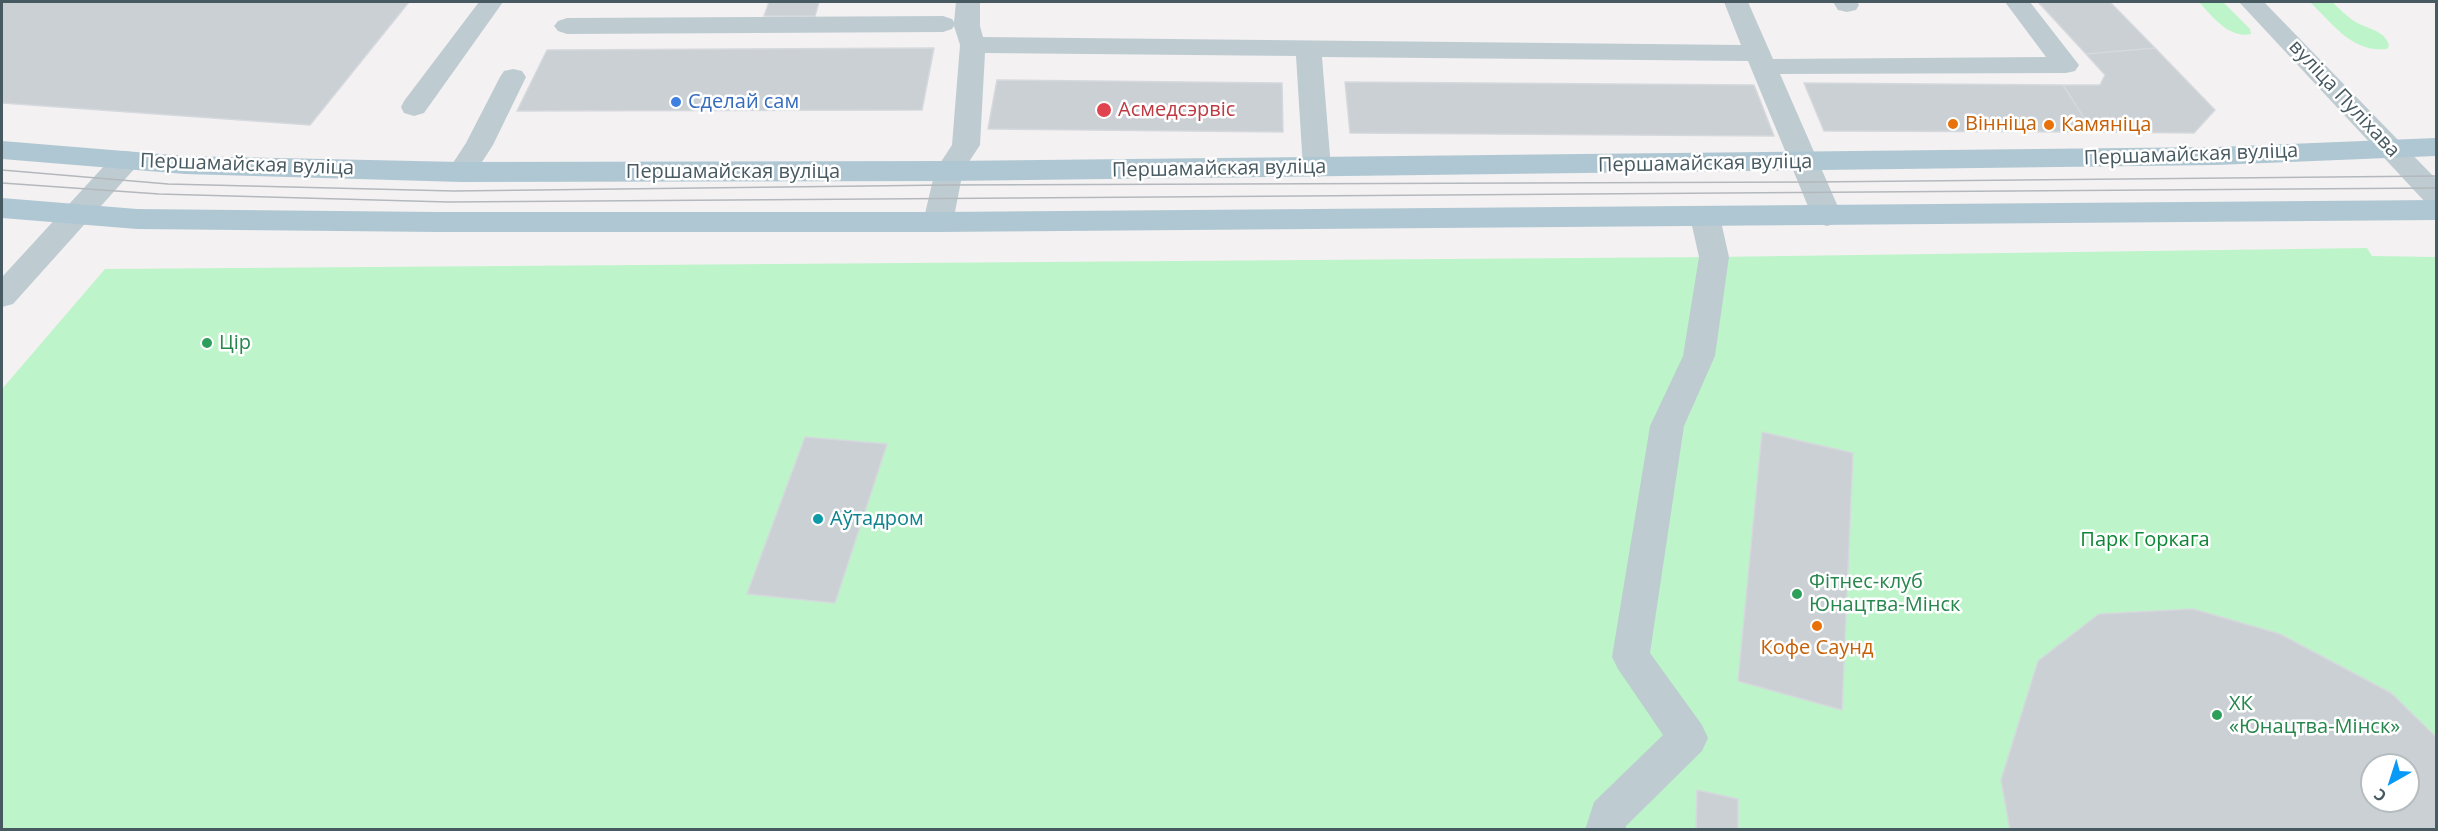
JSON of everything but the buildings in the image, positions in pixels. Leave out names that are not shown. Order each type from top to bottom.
[{"type":"main road","name":"Першамайская вуліца","points":[[2,150],[184,165],[461,172],[949,171],[1803,163],[2216,156],[2436,147]]},
{"type":"main road","points":[[2,208],[137,219],[437,222],[938,222],[2436,210]]},
{"type":"street","points":[[414,108],[491,2]]},
{"type":"street","points":[[743,25],[755,2]]},
{"type":"street","points":[[938,222],[949,171],[966,145],[973,45],[967,26],[968,2]]},
{"type":"street","points":[[1736,2],[1768,60],[1803,163],[1827,216]]},
{"type":"street","points":[[973,45],[1308,49],[2066,65],[2017,2]]},
{"type":"street","name":"вуліца Пуліхава","points":[[2251,2],[2436,196]]},
{"type":"street","points":[[567,26],[943,24]]},
{"type":"street","points":[[1308,49],[1317,168]]},
{"type":"street","points":[[461,172],[479,145],[513,77]]},
{"type":"street","points":[[2,296],[126,160]]},
{"type":"street","points":[[1605,830],[1608,816],[1688,738],[1631,657],[1667,426],[1699,356],[1714,257],[1705,217]]},
{"type":"green space","points":[[2199,2],[2223,2],[2250,29],[2251,34],[2243,35],[2228,30],[2215,20]]},
{"type":"green space","points":[[2310,2],[2332,2],[2354,21],[2384,36],[2389,46],[2387,49],[2375,49],[2353,42],[2335,28]]},
{"type":"green space","name":"Парк Горкага","points":[[2367,248],[2372,256],[2436,257],[2436,829],[2,830],[2,389],[105,269],[1714,257]]},
{"type":"tram line","points":[[2,170],[168,184],[454,191],[947,185],[1812,182],[2436,176]]},
{"type":"tram line","points":[[2,183],[159,194],[448,202],[2436,188]]},
{"type":"place","name":"Сделай сам","points":[[676,102]]},
{"type":"place","name":"Асмедсэрвіс","points":[[1104,110]]},
{"type":"place","name":"Вінніца","points":[[1953,124]]},
{"type":"place","name":"Камяніца","points":[[2049,125]]},
{"type":"place","name":"Цір","points":[[207,343]]},
{"type":"place","name":"Аўтадром","points":[[818,519]]},
{"type":"place","name":"Фітнес-клуб Юнацтва-Мінск","points":[[1797,594]]},
{"type":"place","name":"Кофе Саунд","points":[[1817,626]]},
{"type":"place","name":"ХК «Юнацтва-Мінск»","points":[[2217,715]]}]
